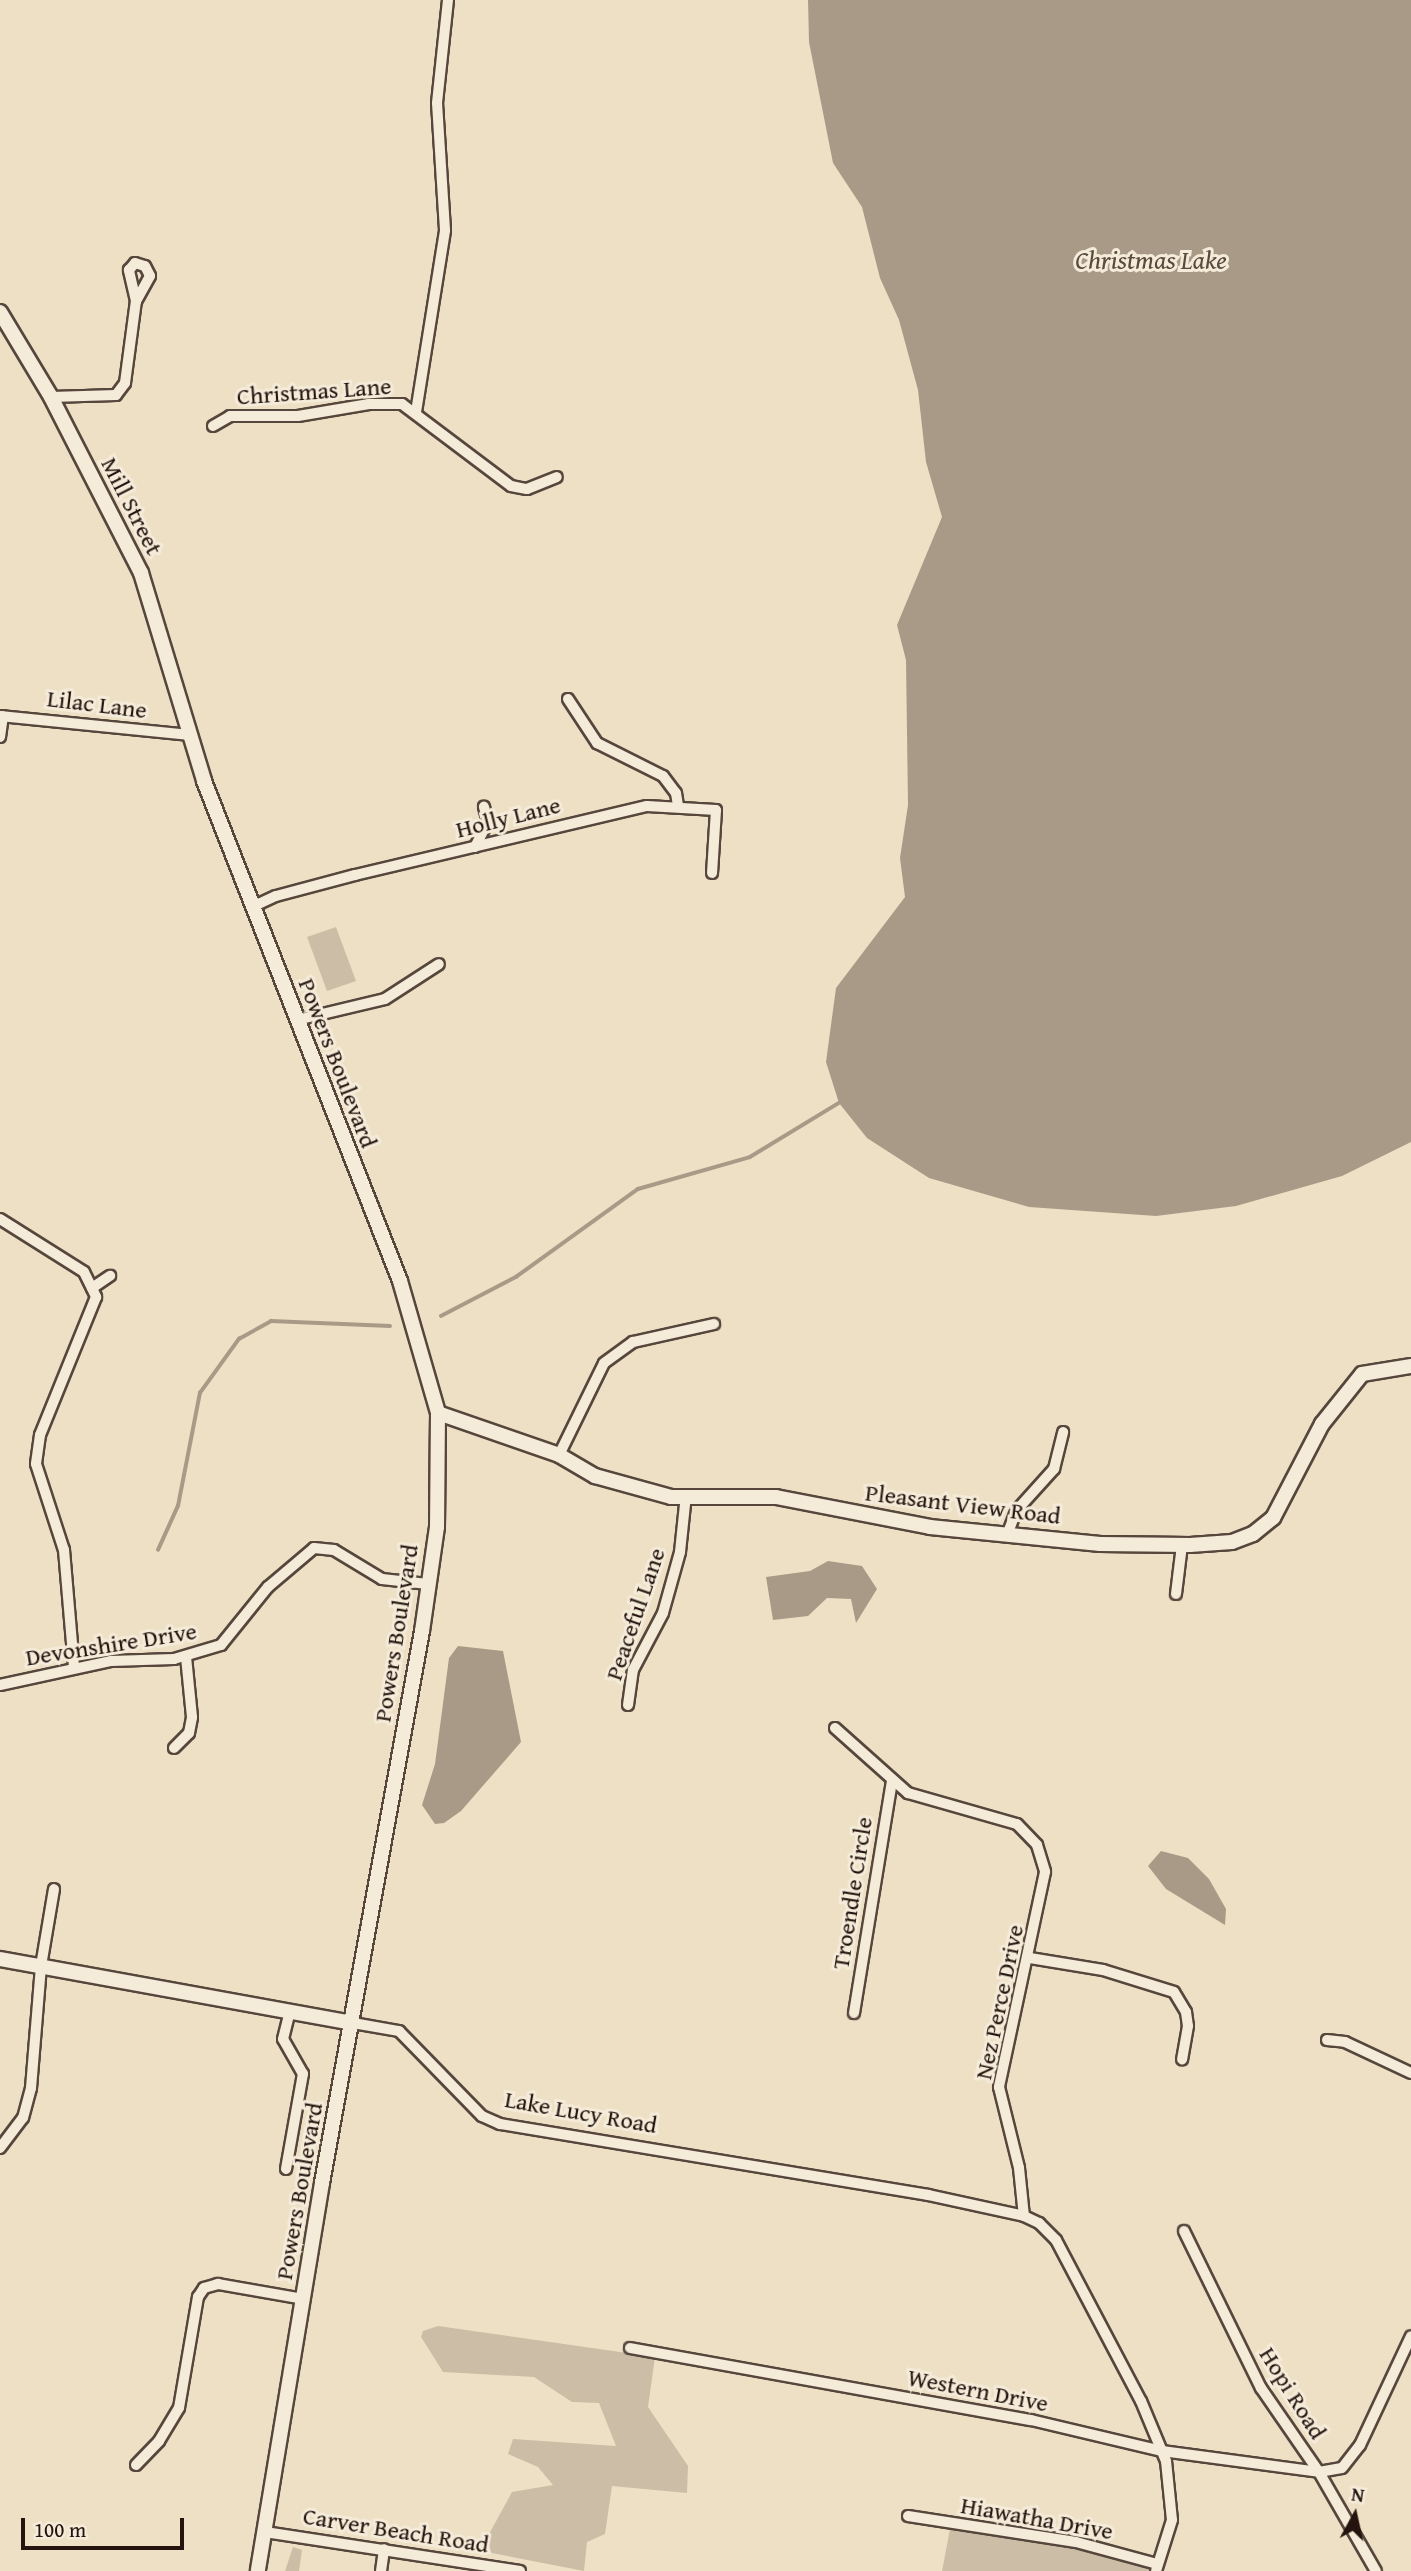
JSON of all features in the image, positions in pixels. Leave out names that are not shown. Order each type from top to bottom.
[{"type":"main road","name":"Mill Street","points":[[0,312],[51,397],[141,573],[190,735]]},
{"type":"main road","name":"Powers Boulevard","points":[[190,735],[252,907],[400,1281],[438,1413],[437,1527],[258,2571]]},
{"type":"main road","name":"Pleasant View Road","points":[[438,1413],[559,1455],[595,1476],[637,1490],[686,1495],[776,1497],[930,1527],[1007,1535],[1100,1544],[1182,1545],[1232,1542],[1253,1534],[1273,1518],[1322,1424],[1362,1374],[1411,1366]]},
{"type":"main road","name":"Lake Lucy Road","points":[[0,1959],[353,2023]]},
{"type":"street","points":[[416,412],[445,230],[437,103],[448,0]]},
{"type":"street","points":[[51,397],[116,395],[125,383],[136,301]]},
{"type":"street","name":"Christmas Lane","points":[[213,426],[230,416],[298,415],[369,404],[402,404],[511,486],[527,489],[557,477]]},
{"type":"street","points":[[568,699],[597,743],[663,776],[676,793],[678,805]]},
{"type":"street","points":[[0,737],[2,716]]},
{"type":"street","name":"Lilac Lane","points":[[2,716],[190,735]]},
{"type":"street","name":"Holly Lane","points":[[252,907],[325,882],[622,810],[678,805],[716,810],[712,873]]},
{"type":"street","points":[[475,847],[488,821],[484,807]]},
{"type":"street","points":[[297,1020],[385,999],[439,964]]},
{"type":"street","points":[[0,1219],[84,1272],[96,1297],[91,1318],[40,1435],[36,1464],[64,1550],[74,1667]]},
{"type":"street","points":[[92,1288],[110,1276]]},
{"type":"street","points":[[559,1455],[604,1363],[633,1342],[714,1324]]},
{"type":"street","points":[[1007,1535],[1016,1511],[1054,1469],[1063,1432]]},
{"type":"street","name":"Peaceful Lane","points":[[628,1705],[633,1670],[663,1612],[680,1552],[686,1495]]},
{"type":"street","points":[[1176,1594],[1182,1545]]},
{"type":"street","name":"Devonshire Drive","points":[[0,1685],[74,1667],[186,1657],[221,1646],[268,1587],[314,1548],[334,1550],[382,1579],[428,1584]]},
{"type":"street","points":[[174,1748],[189,1733],[192,1717],[186,1657]]},
{"type":"street","name":"Nez Perce Drive","points":[[835,1728],[908,1793],[1017,1824],[1037,1845],[1045,1872],[1030,1958],[999,2087],[1019,2168],[1024,2217]]},
{"type":"street","name":"Troendle Circle","points":[[854,2013],[892,1780]]},
{"type":"street","points":[[0,2148],[23,2118],[31,2088],[41,1966],[54,1889]]},
{"type":"street","points":[[1030,1958],[1103,1970],[1174,1992],[1186,2012],[1188,2026],[1182,2059]]},
{"type":"street","points":[[286,2169],[303,2074],[284,2039],[290,2011]]},
{"type":"street","name":"Lake Lucy Road","points":[[353,2023],[399,2032],[482,2116],[500,2124],[901,2191],[1024,2217]]},
{"type":"street","points":[[1327,2040],[1345,2042],[1411,2073]]},
{"type":"street","points":[[1024,2217],[1039,2223],[1056,2240],[1162,2451],[1172,2493],[1172,2520],[1157,2567]]},
{"type":"street","name":"Hopi Road","points":[[1184,2231],[1261,2388],[1319,2472],[1376,2571]]},
{"type":"street","points":[[136,2465],[159,2441],[178,2408],[204,2288],[218,2284],[304,2299]]},
{"type":"street","points":[[1319,2472],[1342,2468],[1360,2445],[1411,2336]]},
{"type":"street","name":"Western Drive","points":[[630,2348],[1031,2420],[1162,2451],[1319,2472]]},
{"type":"street","name":"Hiawatha Drive","points":[[908,2516],[1076,2542],[1157,2567]]},
{"type":"street","name":"Carver Beach Road","points":[[265,2532],[520,2571]]},
{"type":"street","points":[[381,2571],[384,2549]]},
{"type":"shaded area","points":[[336,927],[356,981],[327,991],[307,937]]},
{"type":"shaded area","points":[[438,2326],[655,2357],[648,2407],[688,2466],[687,2493],[612,2486],[605,2534],[587,2542],[584,2571],[492,2553],[483,2545],[512,2492],[553,2485],[538,2467],[508,2454],[513,2439],[616,2446],[599,2403],[572,2402],[534,2377],[443,2372],[421,2337],[423,2331]]},
{"type":"shaded area","points":[[951,2524],[1076,2542],[1157,2564],[1156,2571],[942,2571]]},
{"type":"shaded area","points":[[293,2547],[302,2550],[299,2571],[285,2571]]},
{"type":"water","name":"Christmas Lake","points":[[808,0],[1411,0],[1411,1142],[1342,1176],[1236,1206],[1156,1216],[1029,1207],[929,1178],[867,1138],[839,1103],[826,1062],[836,988],[905,897],[900,858],[908,805],[906,660],[897,625],[942,517],[926,462],[918,390],[899,320],[880,278],[862,207],[833,163],[809,42]]},
{"type":"water","points":[[828,1561],[862,1566],[877,1589],[856,1623],[851,1599],[827,1598],[808,1616],[773,1620],[766,1577],[810,1571]]},
{"type":"water","points":[[458,1646],[503,1651],[521,1742],[461,1811],[444,1823],[435,1824],[422,1805],[435,1764],[449,1658]]},
{"type":"water","points":[[1161,1851],[1188,1858],[1209,1879],[1226,1909],[1225,1925],[1166,1889],[1148,1866]]},
{"type":"waterway","points":[[441,1316],[516,1277],[638,1189],[750,1157],[842,1101]]},
{"type":"waterway","points":[[158,1550],[178,1506],[200,1393],[239,1339],[271,1321],[390,1326]]}]
